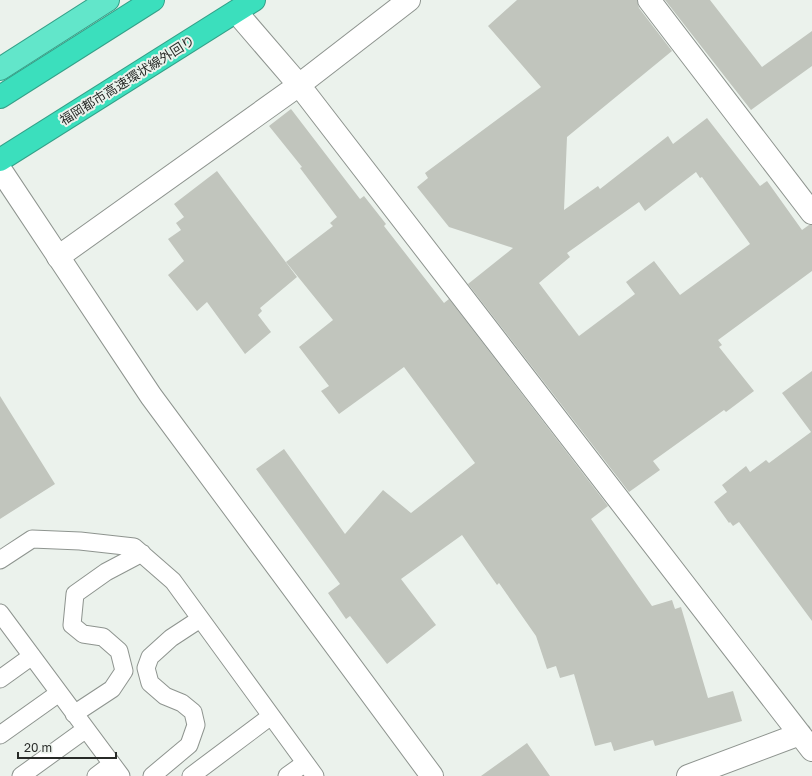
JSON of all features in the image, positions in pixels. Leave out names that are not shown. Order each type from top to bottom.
[{"type":"highway","points":[[0,69],[108,0]]},
{"type":"highway","points":[[0,97],[153,0]]},
{"type":"highway","points":[[0,164],[255,0]]},
{"type":"highway","name":"福岡都市高速環状線外回り","points":[[0,160],[255,0]]},
{"type":"street","points":[[58,257],[299,85],[409,0]]},
{"type":"street","points":[[649,0],[812,213]]},
{"type":"street","points":[[237,13],[299,85],[806,742],[688,776]]},
{"type":"street","points":[[0,169],[152,396],[432,776]]},
{"type":"lane","points":[[0,560],[32,539],[80,541],[134,547],[142,553],[173,581],[310,769],[287,776]]},
{"type":"lane","points":[[74,714],[112,689],[124,671],[119,651],[103,638],[83,634],[72,625],[75,594],[106,572],[142,553]]},
{"type":"lane","points":[[0,613],[116,770],[96,776]]},
{"type":"lane","points":[[152,776],[189,745],[196,726],[193,712],[182,703],[165,696],[150,683],[146,668],[150,656],[171,638],[200,619]]},
{"type":"lane","points":[[0,679],[32,656]]},
{"type":"lane","points":[[0,735],[59,693]]},
{"type":"lane","points":[[190,776],[271,716]]},
{"type":"lane","points":[[21,776],[86,729]]},
{"type":"building","points":[[517,0],[637,0],[639,8],[672,51],[567,137],[564,210],[598,186],[600,189],[668,136],[673,144],[707,118],[760,186],[767,181],[802,230],[809,225],[812,225],[812,271],[718,340],[722,345],[719,347],[754,391],[726,412],[724,410],[653,461],[660,470],[629,492],[468,284],[513,248],[449,227],[417,187],[428,178],[425,173],[541,87],[488,26]],"holes":[[[696,172],[700,178],[702,177],[750,244],[680,295],[654,261],[626,282],[635,294],[579,336],[539,283],[570,257],[567,253],[639,202],[645,211]]]},
{"type":"building","points":[[665,0],[710,0],[762,67],[812,31],[812,66],[751,110]]},
{"type":"building","points":[[291,109],[360,199],[364,196],[386,224],[384,226],[444,303],[449,299],[608,506],[591,519],[652,606],[672,600],[675,609],[681,607],[708,698],[733,691],[742,721],[655,746],[653,740],[614,751],[611,742],[595,746],[574,674],[560,678],[556,666],[547,669],[536,636],[499,583],[497,585],[462,535],[401,579],[436,625],[387,664],[350,616],[346,619],[328,593],[340,584],[256,469],[284,449],[345,534],[383,490],[411,513],[475,463],[404,367],[339,414],[321,391],[329,386],[299,347],[333,320],[286,262],[333,226],[330,223],[337,217],[300,168],[302,167],[269,126]]},
{"type":"building","points":[[217,171],[297,277],[260,308],[262,311],[258,315],[271,332],[245,354],[207,302],[197,311],[168,275],[184,261],[168,239],[181,230],[176,223],[184,217],[174,204]]},
{"type":"building","points":[[812,371],[812,621],[739,522],[733,526],[730,522],[729,523],[714,502],[727,492],[722,485],[746,466],[750,472],[766,460],[769,463],[811,432],[782,393]]},
{"type":"building","points":[[0,396],[55,484],[0,519]]},
{"type":"building","points":[[527,743],[550,776],[481,776]]}]
